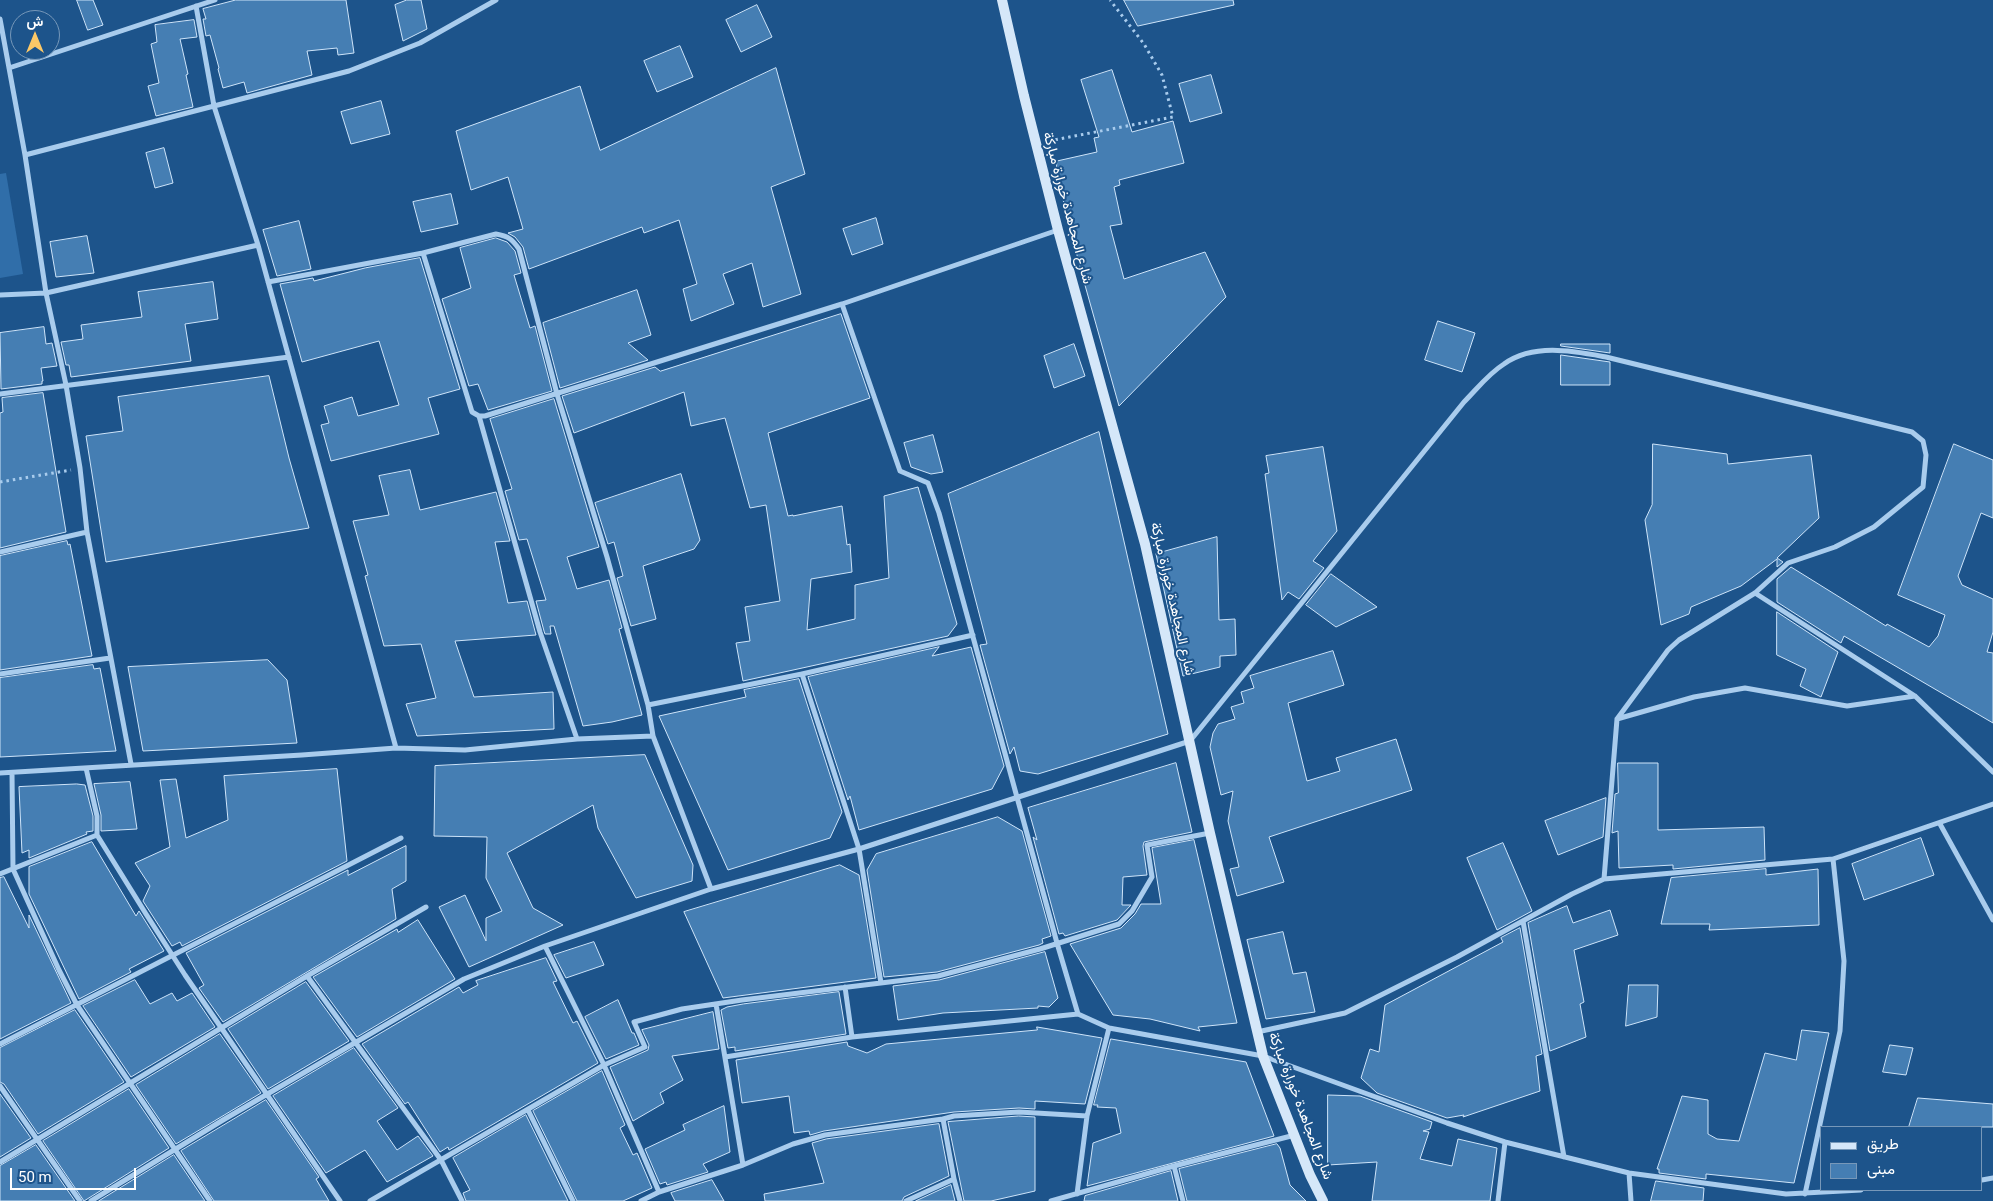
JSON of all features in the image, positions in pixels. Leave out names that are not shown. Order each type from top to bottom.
[{"type":"street","points":[[9,68],[215,0]]},
{"type":"street","points":[[25,154],[349,71],[420,43],[496,0]]},
{"type":"street","name":"شارع المجاهدة خورارة مباركة","points":[[1002,0],[1058,230],[1145,544],[1210,833],[1263,1056],[1310,1175],[1323,1201]]},
{"type":"street","points":[[196,6],[214,106],[258,245],[396,748]]},
{"type":"street","points":[[0,19],[25,154],[46,293],[66,385],[80,468],[87,532],[131,764]]},
{"type":"street","points":[[423,253],[472,412],[479,416],[492,415],[842,304],[1058,230]]},
{"type":"street","points":[[268,282],[423,253],[496,234],[506,235],[519,249],[557,394],[607,557],[648,705],[653,736],[711,889]]},
{"type":"street","points":[[0,295],[46,293],[258,245]]},
{"type":"street","points":[[842,304],[900,471],[928,483],[939,512],[1018,797],[1056,943],[1078,1014]]},
{"type":"street","points":[[91,1201],[464,979],[545,946],[711,889],[859,848],[1190,742],[1464,402],[1490,375],[1505,363],[1524,354],[1548,350],[1570,350],[1606,357],[1912,432],[1923,441],[1926,455],[1923,487],[1874,527],[1835,547],[1788,563],[1755,593],[1679,640],[1668,650],[1617,719],[1604,880]]},
{"type":"street","points":[[0,394],[289,357]]},
{"type":"street","points":[[479,416],[540,632],[577,739]]},
{"type":"street","points":[[0,552],[87,532]]},
{"type":"street","points":[[1755,593],[1915,696],[1993,772]]},
{"type":"street","points":[[648,705],[802,674],[974,636]]},
{"type":"street","points":[[0,674],[110,658]]},
{"type":"street","points":[[802,674],[859,848],[881,983]]},
{"type":"street","points":[[1617,719],[1694,696],[1745,688],[1847,706],[1915,696]]},
{"type":"street","points":[[0,773],[396,748],[466,750],[577,739],[653,736]]},
{"type":"street","points":[[86,768],[97,816],[97,835],[172,954],[340,1201]]},
{"type":"street","points":[[12,773],[13,869],[58,970],[77,1005],[210,1201]]},
{"type":"street","points":[[1257,1032],[1345,1013],[1457,957],[1572,894],[1604,880],[1833,859],[1940,824],[1993,804]]},
{"type":"street","points":[[1940,824],[1993,920]]},
{"type":"street","points":[[370,1201],[604,1065],[645,1047],[634,1022],[682,1009],[938,976],[1040,949],[1119,924],[1132,911],[1152,877],[1147,845],[1210,833]]},
{"type":"street","points":[[0,874],[97,835]]},
{"type":"street","points":[[0,1044],[401,838]]},
{"type":"street","points":[[1805,1194],[1840,1031],[1844,961],[1833,859]]},
{"type":"street","points":[[0,1162],[307,976],[426,907]]},
{"type":"street","points":[[1523,921],[1564,1157]]},
{"type":"street","points":[[545,946],[604,1065],[659,1192]]},
{"type":"street","points":[[307,976],[441,1160],[462,1201]]},
{"type":"street","points":[[844,987],[852,1037]]},
{"type":"street","points":[[716,1004],[743,1165]]},
{"type":"street","points":[[725,1057],[852,1037],[1078,1014],[1109,1028],[1263,1056],[1447,1123],[1505,1142],[1629,1173],[1786,1194],[1847,1191]]},
{"type":"street","points":[[1077,1194],[1087,1116],[1109,1028]]},
{"type":"street","points":[[0,1086],[80,1201]]},
{"type":"street","points":[[528,1110],[573,1201]]},
{"type":"street","points":[[640,1201],[659,1192],[743,1165],[793,1144],[825,1135],[954,1116],[1019,1112],[1087,1116]]},
{"type":"street","points":[[943,1119],[960,1201]]},
{"type":"street","points":[[1051,1201],[1174,1166],[1295,1135]]},
{"type":"street","points":[[1498,1201],[1505,1142]]},
{"type":"street","points":[[1174,1166],[1183,1201]]},
{"type":"street","points":[[1629,1173],[1631,1201]]},
{"type":"street","points":[[906,1201],[954,1179]]},
{"type":"street","points":[[1785,1201],[1786,1194]]},
{"type":"path","points":[[1036,143],[1173,117],[1162,75],[1144,44],[1110,0]]},
{"type":"path","points":[[0,482],[80,468]]},
{"type":"shaded area","points":[[6,173],[23,274],[0,278],[0,174]]},
{"type":"building","points":[[77,0],[93,0],[103,25],[88,30]]},
{"type":"building","points":[[236,0],[346,0],[354,53],[338,55],[337,48],[307,51],[312,75],[247,93],[244,82],[223,88],[210,35],[206,36],[203,19],[206,19],[203,9]]},
{"type":"building","points":[[407,0],[421,0],[427,29],[403,41],[395,5]]},
{"type":"building","points":[[1124,0],[1233,0],[1234,5],[1138,26]]},
{"type":"building","points":[[757,5],[772,37],[741,52],[726,20]]},
{"type":"building","points":[[194,20],[197,37],[180,39],[193,107],[156,116],[148,86],[159,83],[151,44],[157,42],[155,25]]},
{"type":"building","points":[[680,46],[693,77],[657,92],[644,61]]},
{"type":"building","points":[[776,68],[805,174],[771,187],[801,294],[763,307],[752,263],[723,274],[734,304],[691,321],[683,289],[697,284],[679,220],[644,233],[642,227],[529,269],[523,247],[515,237],[508,233],[523,229],[508,177],[471,190],[456,131],[580,86],[600,150]]},
{"type":"building","points":[[1112,70],[1132,132],[1173,121],[1184,163],[1119,180],[1120,185],[1114,187],[1122,224],[1110,226],[1124,279],[1205,252],[1226,297],[1119,406],[1081,271],[1056,172],[1057,161],[1097,152],[1094,138],[1099,137],[1081,80]]},
{"type":"building","points":[[1211,75],[1222,113],[1190,122],[1179,84]]},
{"type":"building","points":[[381,101],[390,134],[351,144],[341,112]]},
{"type":"building","points":[[164,148],[173,183],[155,188],[146,153]]},
{"type":"building","points":[[451,194],[458,224],[421,232],[413,202]]},
{"type":"building","points":[[876,218],[883,244],[852,255],[843,229]]},
{"type":"building","points":[[299,221],[311,269],[277,276],[263,230]]},
{"type":"building","points":[[87,236],[94,273],[56,277],[50,242]]},
{"type":"building","points":[[496,238],[507,242],[515,251],[521,273],[514,275],[530,328],[535,326],[552,391],[488,410],[478,384],[469,386],[442,299],[471,288],[460,248]]},
{"type":"building","points":[[420,258],[460,389],[428,398],[439,434],[331,461],[321,425],[329,423],[324,406],[352,397],[358,416],[399,405],[379,341],[302,362],[280,284],[313,278],[314,281],[365,268]]},
{"type":"building","points":[[213,282],[218,319],[185,324],[191,361],[71,377],[69,365],[66,365],[61,342],[83,339],[81,325],[142,317],[138,292]]},
{"type":"building","points":[[637,290],[651,335],[628,343],[648,360],[560,388],[543,323]]},
{"type":"building","points":[[841,314],[870,398],[768,433],[788,516],[842,506],[847,545],[850,544],[852,572],[811,579],[807,630],[855,619],[855,585],[889,578],[884,496],[918,487],[957,624],[948,636],[743,681],[736,643],[750,641],[745,607],[780,601],[766,505],[750,508],[725,418],[691,426],[684,392],[574,433],[562,396],[655,367],[660,371]]},
{"type":"building","points":[[1438,321],[1475,333],[1462,372],[1425,360]]},
{"type":"building","points":[[44,327],[46,344],[52,343],[57,366],[41,368],[42,384],[1,389],[0,333]]},
{"type":"building","points":[[1074,344],[1085,376],[1054,388],[1044,356]]},
{"type":"building","points":[[1561,344],[1610,344],[1610,353],[1561,346]]},
{"type":"building","points":[[1561,355],[1610,362],[1610,385],[1561,385]]},
{"type":"building","points":[[269,376],[289,458],[309,528],[106,562],[86,436],[123,431],[118,397]]},
{"type":"building","points":[[43,393],[66,532],[0,548],[0,413],[3,412],[2,398]]},
{"type":"building","points":[[554,399],[599,547],[567,557],[577,589],[609,580],[622,628],[619,629],[642,715],[583,726],[554,626],[550,626],[551,634],[545,634],[544,631],[536,601],[546,600],[527,539],[519,540],[505,491],[512,489],[490,419]]},
{"type":"building","points":[[1099,432],[1168,734],[1038,774],[1020,771],[1014,747],[1010,754],[980,645],[987,644],[948,494]]},
{"type":"building","points":[[933,435],[943,472],[931,474],[911,467],[904,443]]},
{"type":"building","points":[[1653,444],[1727,454],[1728,464],[1811,455],[1819,518],[1777,558],[1783,562],[1777,567],[1777,559],[1741,586],[1691,607],[1689,614],[1661,625],[1645,520],[1652,505]]},
{"type":"building","points":[[1954,444],[1993,460],[1993,518],[1981,513],[1958,576],[1962,585],[1993,599],[1993,632],[1987,652],[1993,653],[1993,723],[1844,636],[1841,643],[1777,602],[1777,579],[1791,567],[1886,626],[1887,624],[1929,647],[1938,636],[1945,615],[1898,595]]},
{"type":"building","points":[[1323,447],[1337,531],[1313,561],[1324,568],[1299,599],[1288,592],[1282,600],[1265,474],[1269,473],[1266,456]]},
{"type":"building","points":[[410,470],[420,510],[496,492],[510,541],[495,542],[508,603],[527,601],[536,635],[455,641],[474,697],[553,692],[554,729],[417,736],[406,704],[436,698],[421,644],[384,646],[365,576],[368,575],[353,521],[389,515],[379,476]]},
{"type":"building","points":[[681,474],[700,540],[694,549],[643,566],[656,619],[631,626],[617,578],[623,576],[614,542],[608,544],[595,503]]},
{"type":"building","points":[[1217,537],[1219,620],[1235,619],[1236,655],[1220,656],[1220,667],[1183,676],[1156,554]]},
{"type":"building","points":[[67,541],[68,545],[70,544],[92,656],[0,670],[0,556]]},
{"type":"building","points":[[1331,574],[1377,607],[1336,627],[1306,605]]},
{"type":"building","points":[[1777,612],[1838,652],[1821,697],[1800,686],[1806,669],[1777,655]]},
{"type":"building","points":[[939,647],[932,656],[971,647],[1004,766],[992,789],[859,830],[850,796],[848,800],[808,677]]},
{"type":"building","points":[[1333,651],[1344,685],[1288,703],[1307,781],[1340,771],[1336,758],[1396,739],[1412,790],[1269,837],[1284,882],[1237,896],[1230,869],[1239,867],[1228,821],[1233,791],[1221,795],[1210,747],[1213,733],[1218,724],[1235,719],[1231,707],[1244,703],[1241,692],[1254,688],[1250,676]]},
{"type":"building","points":[[268,660],[287,680],[297,743],[143,751],[128,667]]},
{"type":"building","points":[[93,665],[94,669],[100,668],[116,751],[0,757],[0,678]]},
{"type":"building","points":[[799,679],[842,812],[830,838],[728,870],[659,716],[746,697],[744,690]]},
{"type":"building","points":[[645,755],[693,865],[692,881],[636,898],[598,828],[593,805],[507,853],[533,908],[563,925],[469,967],[439,907],[465,895],[486,941],[486,918],[502,911],[486,878],[487,837],[434,836],[435,766]]},
{"type":"building","points":[[1176,763],[1192,832],[1144,842],[1147,875],[1123,877],[1122,905],[1131,905],[1117,920],[1065,936],[1063,933],[1059,934],[1033,837],[1037,840],[1028,808]]},
{"type":"building","points":[[1618,763],[1658,763],[1658,830],[1764,827],[1765,860],[1673,869],[1673,865],[1619,868],[1618,831],[1612,833],[1615,794],[1618,793]]},
{"type":"building","points":[[337,769],[347,861],[182,946],[180,942],[172,946],[143,901],[150,886],[135,863],[170,847],[160,780],[176,779],[186,838],[228,820],[224,776]]},
{"type":"building","points":[[130,782],[137,829],[101,831],[101,815],[94,784]]},
{"type":"building","points":[[85,785],[93,816],[93,831],[86,832],[87,834],[29,858],[29,850],[22,853],[19,787]]},
{"type":"building","points":[[1606,798],[1603,837],[1558,855],[1545,821]]},
{"type":"building","points":[[998,817],[1022,831],[1051,936],[1042,939],[1043,943],[1039,945],[937,972],[884,977],[867,870],[876,854]]},
{"type":"building","points":[[1921,838],[1934,875],[1864,900],[1852,864]]},
{"type":"building","points":[[1194,840],[1237,1023],[1198,1027],[1200,1031],[1150,1019],[1113,1015],[1070,944],[1121,928],[1135,914],[1141,904],[1161,904],[1152,848]]},
{"type":"building","points":[[92,842],[136,916],[139,911],[164,951],[129,969],[131,972],[79,999],[29,894],[29,867]]},
{"type":"building","points":[[1503,843],[1532,911],[1497,930],[1467,858]]},
{"type":"building","points":[[406,846],[406,881],[392,889],[396,919],[223,1022],[199,988],[204,985],[186,953],[348,870],[348,875]]},
{"type":"building","points":[[840,865],[859,875],[876,978],[723,998],[684,912]]},
{"type":"building","points":[[1766,869],[1766,875],[1818,869],[1819,925],[1709,930],[1710,924],[1661,924],[1671,878]]},
{"type":"building","points":[[4,877],[29,928],[29,915],[71,1003],[0,1039],[0,878]]},
{"type":"building","points":[[1567,906],[1573,923],[1610,910],[1618,935],[1574,950],[1584,1002],[1580,1004],[1586,1037],[1550,1051],[1528,923]]},
{"type":"building","points":[[418,920],[455,979],[357,1037],[313,977],[397,929],[398,932]]},
{"type":"building","points":[[1520,928],[1542,1054],[1536,1056],[1540,1091],[1463,1117],[1464,1115],[1447,1118],[1377,1093],[1361,1078],[1370,1049],[1379,1052],[1385,1005],[1503,942],[1501,938]]},
{"type":"building","points":[[1283,932],[1293,974],[1306,972],[1315,1012],[1266,1019],[1247,940]]},
{"type":"building","points":[[594,942],[604,965],[566,978],[554,955]]},
{"type":"building","points":[[1045,952],[1058,998],[1049,1007],[1038,1006],[1038,1008],[943,1013],[898,1020],[893,986],[939,980]]},
{"type":"building","points":[[546,958],[557,981],[553,982],[573,1023],[577,1021],[598,1063],[449,1150],[448,1147],[440,1152],[408,1102],[405,1104],[362,1044],[459,987],[463,993],[478,985],[476,981]]},
{"type":"building","points":[[135,980],[150,1004],[172,993],[177,1001],[192,993],[215,1027],[131,1077],[83,1006]]},
{"type":"building","points":[[306,982],[349,1041],[268,1089],[228,1029]]},
{"type":"building","points":[[1629,985],[1658,985],[1657,1017],[1626,1026]]},
{"type":"building","points":[[839,992],[846,1034],[735,1051],[735,1047],[728,1048],[721,1010],[743,1004]]},
{"type":"building","points":[[618,1000],[639,1045],[606,1059],[585,1017]]},
{"type":"building","points":[[75,1010],[124,1082],[38,1134],[4,1084],[0,1082],[0,1048]]},
{"type":"building","points":[[713,1012],[719,1049],[672,1056],[683,1080],[660,1093],[664,1103],[633,1121],[610,1067],[648,1050],[649,1045],[642,1030]]},
{"type":"building","points":[[1037,1027],[1102,1038],[1085,1104],[1035,1101],[1035,1109],[1019,1108],[954,1112],[824,1131],[810,1135],[809,1131],[794,1133],[789,1096],[742,1103],[736,1060],[847,1042],[848,1046],[867,1053],[886,1044],[1037,1030]]},
{"type":"building","points":[[1802,1030],[1829,1033],[1794,1183],[1706,1174],[1706,1179],[1659,1173],[1659,1169],[1657,1169],[1682,1096],[1708,1100],[1708,1134],[1717,1139],[1739,1141],[1765,1053],[1796,1060]]},
{"type":"building","points":[[220,1034],[261,1093],[176,1144],[136,1085]]},
{"type":"building","points":[[1111,1039],[1246,1062],[1274,1136],[1087,1186],[1093,1143],[1121,1133],[1116,1108],[1097,1107],[1098,1105],[1094,1105]]},
{"type":"building","points":[[1890,1045],[1913,1048],[1906,1075],[1883,1072]]},
{"type":"building","points":[[354,1048],[398,1108],[377,1121],[397,1150],[418,1136],[433,1156],[387,1182],[365,1150],[326,1173],[273,1096]]},
{"type":"building","points":[[602,1071],[625,1125],[620,1128],[633,1155],[637,1153],[652,1188],[623,1201],[577,1201],[533,1111]]},
{"type":"building","points":[[129,1089],[169,1148],[84,1201],[43,1141]]},
{"type":"building","points":[[0,1094],[31,1138],[0,1157]]},
{"type":"building","points":[[1328,1095],[1360,1096],[1432,1122],[1430,1129],[1423,1131],[1429,1132],[1420,1159],[1452,1166],[1458,1139],[1497,1148],[1490,1201],[1372,1201],[1377,1162],[1328,1165]]},
{"type":"building","points":[[1918,1098],[1993,1104],[1993,1127],[1909,1126]]},
{"type":"building","points":[[266,1100],[319,1177],[316,1179],[329,1201],[214,1201],[181,1151]]},
{"type":"building","points":[[724,1106],[730,1152],[703,1164],[708,1172],[667,1185],[666,1182],[660,1184],[645,1149],[685,1130],[683,1125]]},
{"type":"building","points":[[526,1115],[568,1201],[466,1201],[463,1193],[470,1190],[453,1158]]},
{"type":"building","points":[[1019,1116],[1035,1117],[1035,1191],[991,1201],[964,1201],[948,1122]]},
{"type":"building","points":[[939,1124],[949,1176],[904,1197],[902,1201],[765,1201],[764,1194],[824,1183],[812,1143],[826,1139]]},
{"type":"building","points":[[1277,1144],[1280,1148],[1290,1185],[1306,1201],[1187,1201],[1179,1169]]},
{"type":"building","points":[[36,1145],[75,1201],[0,1201],[0,1166]]},
{"type":"building","points":[[174,1155],[205,1201],[99,1201]]},
{"type":"building","points":[[1171,1171],[1178,1201],[1084,1201],[1085,1196]]},
{"type":"building","points":[[712,1180],[724,1201],[675,1201],[671,1193]]},
{"type":"building","points":[[1656,1181],[1704,1188],[1703,1201],[1651,1201]]},
{"type":"building","points":[[951,1185],[955,1201],[916,1201]]}]
